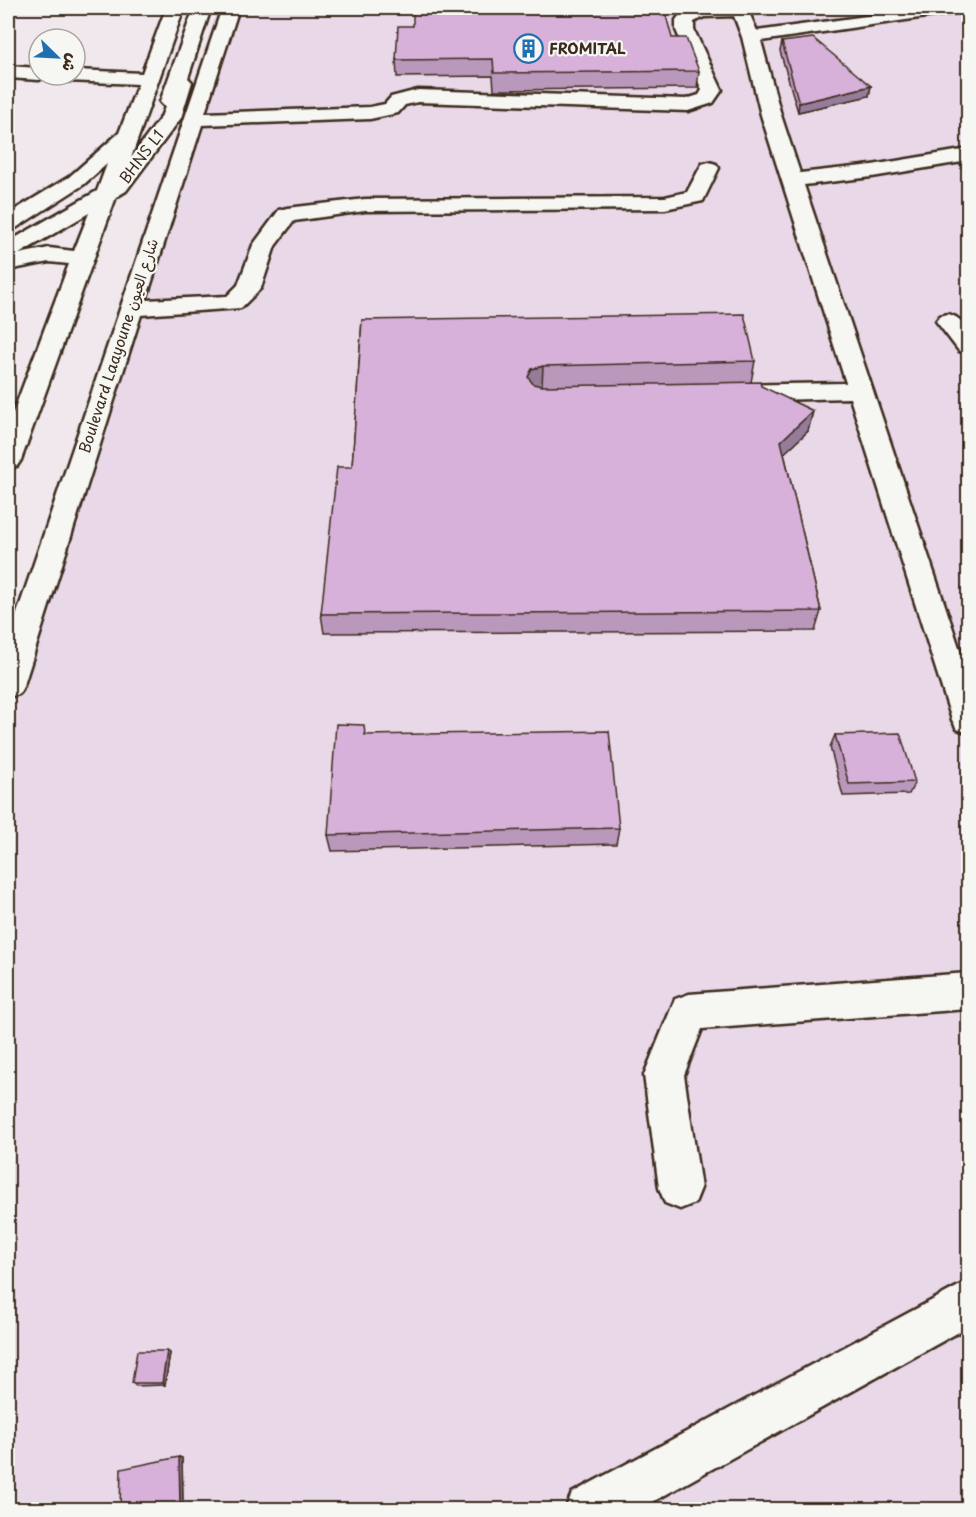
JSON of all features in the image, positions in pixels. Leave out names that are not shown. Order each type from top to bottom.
[{"type":"street","points":[[8,460],[81,259],[117,172],[128,136],[176,8]]},
{"type":"street","name":"BHNS L1","points":[[8,237],[117,172],[164,120],[203,8]]},
{"type":"street","name":"BHNS L1","points":[[8,251],[119,187],[171,118],[209,8]]},
{"type":"street","name":"Boulevard Laayoune شارع العيون","points":[[8,686],[230,8]]},
{"type":"street","points":[[751,37],[855,24],[954,8]]},
{"type":"street","points":[[193,119],[370,113],[391,109],[398,101],[418,96],[688,105],[706,99],[712,90],[685,30],[685,20],[701,12],[740,9],[751,37],[771,115],[862,390],[958,656],[969,720]]},
{"type":"street","points":[[8,72],[27,73]]},
{"type":"street","points":[[87,76],[150,79]]},
{"type":"street","points":[[8,222],[76,181],[128,136]]},
{"type":"street","points":[[793,180],[872,171],[969,155]]},
{"type":"street","points":[[132,308],[233,303],[249,288],[264,245],[286,215],[365,205],[665,203],[695,196],[709,168]]},
{"type":"street","points":[[8,263],[49,255],[81,259]]},
{"type":"street","points":[[948,321],[969,346]]},
{"type":"street","points":[[708,393],[862,390]]},
{"type":"street","points":[[680,1188],[664,1075],[688,1012],[969,991]]},
{"type":"street","points":[[589,1509],[969,1303]]},
{"type":"shaded area","points":[[218,8],[968,8],[968,1509],[8,1510],[8,660],[143,231]]},
{"type":"building","name":"FROMITAL","points":[[434,8],[664,8],[672,38],[686,38],[699,71],[494,73],[493,59],[396,60],[398,26],[413,26],[413,12],[434,12]]},
{"type":"building","points":[[813,38],[871,86],[799,103],[782,42]]},
{"type":"building","points":[[744,314],[755,361],[543,366],[532,369],[528,377],[533,384],[543,386],[760,382],[761,386],[813,411],[781,441],[821,611],[321,614],[337,467],[352,467],[362,320]]},
{"type":"building","points":[[336,724],[364,725],[365,735],[609,731],[619,828],[328,835]]},
{"type":"building","points":[[900,733],[915,782],[849,784],[835,735]]},
{"type":"building","points":[[137,1351],[167,1351],[162,1383],[132,1383]]},
{"type":"building","points":[[179,1457],[180,1504],[152,1509],[120,1509],[121,1469]]},
{"type":"place","name":"FROMITAL","points":[[528,49]]}]
